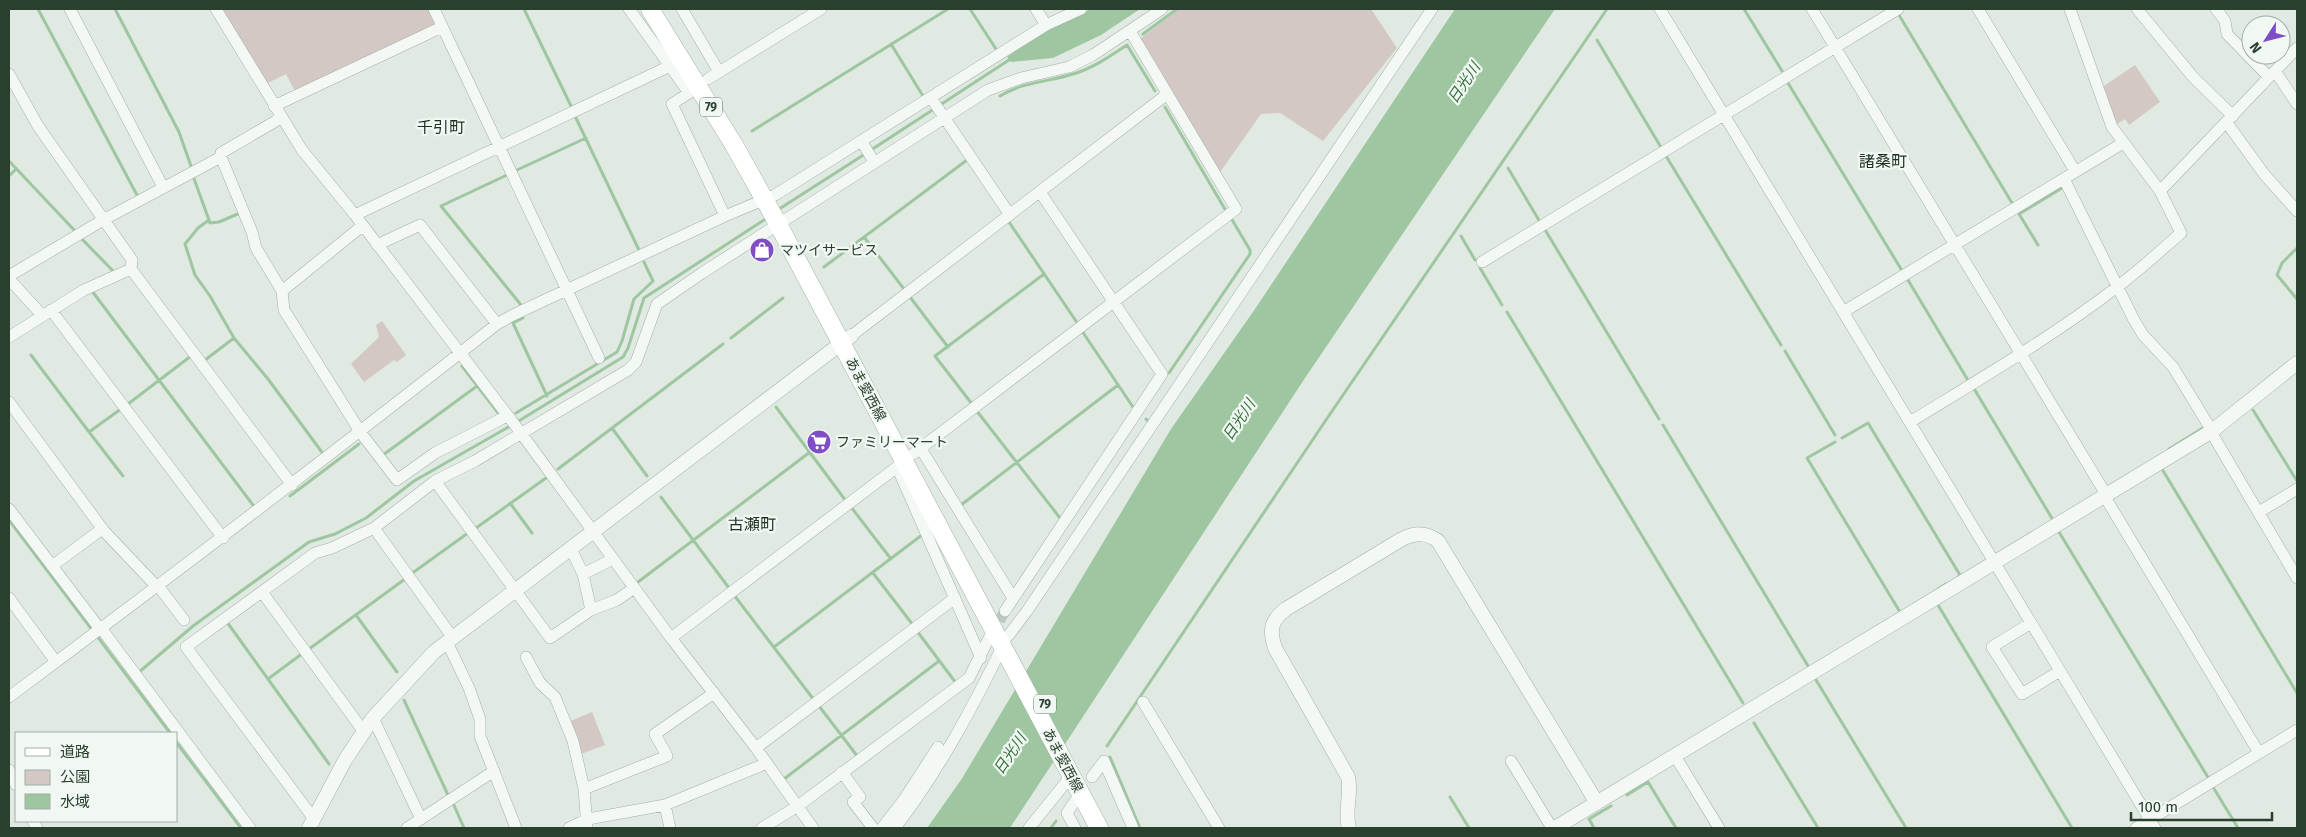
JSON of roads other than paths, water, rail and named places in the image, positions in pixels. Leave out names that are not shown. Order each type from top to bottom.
[{"type":"main road","name":"あま愛西線","points":[[650,9],[703,82]]},
{"type":"main road","name":"あま愛西線","points":[[664,9],[703,82],[777,210],[909,458],[1005,645],[1072,769],[1099,828]]},
{"type":"main road","name":"あま愛西線","points":[[1072,769],[1075,764],[1110,828]]},
{"type":"street","points":[[70,9],[163,187]]},
{"type":"street","points":[[216,9],[302,150],[355,215],[514,424],[671,638],[756,748],[813,828]]},
{"type":"street","points":[[434,9],[599,358]]},
{"type":"street","points":[[629,9],[670,66],[703,82]]},
{"type":"street","points":[[682,9],[703,82]]},
{"type":"street","points":[[725,216],[672,104],[703,82],[821,9]]},
{"type":"street","points":[[1036,9],[1046,25]]},
{"type":"street","points":[[281,118],[221,154],[252,232],[256,248],[282,291],[284,310],[361,433],[397,480],[435,453],[514,424],[628,370],[636,362],[657,304],[862,142],[933,100],[1046,25],[1081,9]]},
{"type":"street","points":[[9,697],[361,433],[497,324],[725,216],[777,210],[874,162],[944,115],[998,86],[1020,78],[1069,67],[1093,55],[1162,9]]},
{"type":"street","points":[[894,828],[944,757],[973,707],[1005,645],[1432,9]]},
{"type":"street","points":[[1660,9],[2153,824]]},
{"type":"street","points":[[1812,9],[1956,244],[2259,753]]},
{"type":"street","points":[[1482,262],[1898,9]]},
{"type":"street","points":[[1978,9],[2075,172]]},
{"type":"street","points":[[1910,422],[2022,354],[2118,286],[2181,232],[2160,191],[2112,127],[2070,9]]},
{"type":"street","points":[[2137,9],[2230,120],[2264,174],[2297,210]]},
{"type":"street","points":[[2216,9],[2225,21],[2227,34],[2272,74],[2297,104]]},
{"type":"street","points":[[274,106],[442,27]]},
{"type":"street","points":[[671,638],[1236,209],[1130,32]]},
{"type":"street","points":[[2160,191],[2297,48]]},
{"type":"street","points":[[355,215],[670,66]]},
{"type":"street","points":[[9,74],[38,126],[132,260],[131,269],[292,485]]},
{"type":"street","points":[[514,424],[374,528],[332,548],[315,553],[186,647],[311,824],[345,760],[372,718],[411,675],[450,640],[1166,95]]},
{"type":"street","points":[[933,100],[1010,215]]},
{"type":"street","points":[[862,142],[874,162]]},
{"type":"street","points":[[1843,312],[2123,143]]},
{"type":"street","points":[[222,157],[103,220],[9,278],[46,312],[223,538]]},
{"type":"street","points":[[2064,179],[2143,335],[2173,367],[2297,578]]},
{"type":"street","points":[[1005,611],[1162,374],[1040,192]]},
{"type":"street","points":[[377,245],[420,225],[497,324]]},
{"type":"street","points":[[282,291],[362,226]]},
{"type":"street","points":[[9,337],[46,312],[84,290],[131,269]]},
{"type":"street","points":[[1510,761],[1554,828],[2212,431],[2296,370]]},
{"type":"street","points":[[9,402],[102,529],[158,587],[184,620]]},
{"type":"street","points":[[909,458],[955,598],[981,658]]},
{"type":"street","points":[[909,458],[1013,598]]},
{"type":"street","points":[[435,481],[550,638],[591,610],[617,600],[634,588]]},
{"type":"street","points":[[2259,512],[2297,488]]},
{"type":"street","points":[[9,508],[98,631],[136,674],[250,828]]},
{"type":"street","points":[[374,528],[450,640],[480,719],[480,736],[516,828]]},
{"type":"street","points":[[52,566],[102,529]]},
{"type":"street","points":[[1349,828],[1347,820],[1350,786],[1348,776],[1276,648],[1271,628],[1274,620],[1286,609],[1402,539],[1420,534],[1430,535],[1438,541],[1598,803]]},
{"type":"street","points":[[571,549],[583,574],[591,610]]},
{"type":"street","points":[[583,574],[613,559]]},
{"type":"street","points":[[262,592],[364,732]]},
{"type":"street","points":[[9,598],[56,662]]},
{"type":"street","points":[[756,748],[955,598]]},
{"type":"street","points":[[2031,623],[1992,647],[2022,694],[2060,671]]},
{"type":"street","points":[[762,828],[798,806],[970,678],[981,658],[1005,645]]},
{"type":"street","points":[[526,658],[540,683],[555,697],[573,741],[584,789],[588,824]]},
{"type":"street","points":[[584,789],[667,756],[654,734],[714,693]]},
{"type":"street","points":[[1143,702],[1219,828]]},
{"type":"street","points":[[372,718],[423,822]]},
{"type":"street","points":[[2136,828],[2153,824],[2259,753],[2297,730]]},
{"type":"street","points":[[882,828],[903,801],[938,747]]},
{"type":"street","points":[[1675,756],[1719,828]]},
{"type":"street","points":[[1092,777],[1104,761],[1133,828]]},
{"type":"street","points":[[569,828],[665,805],[767,764]]},
{"type":"street","points":[[1029,828],[1072,769]]},
{"type":"street","points":[[9,770],[15,782]]},
{"type":"street","points":[[407,828],[423,822],[494,771]]},
{"type":"street","points":[[842,772],[860,797],[853,802],[873,828]]},
{"type":"street","points":[[1075,801],[1067,813],[1075,828]]},
{"type":"street","points":[[665,805],[670,828]]},
{"type":"water","points":[[1091,9],[1140,9],[1101,35],[1053,58],[1011,62],[1007,57],[1047,29]]},
{"type":"water","name":"日光川","points":[[1455,9],[1555,9],[1305,378],[1010,828],[927,828],[961,780],[1171,429],[1255,309]]},
{"type":"waterway","points":[[38,9],[138,197]]},
{"type":"waterway","points":[[115,9],[179,132],[192,169]]},
{"type":"waterway","points":[[524,9],[572,108]]},
{"type":"waterway","points":[[752,131],[948,9]]},
{"type":"waterway","points":[[970,9],[996,49]]},
{"type":"waterway","points":[[1143,34],[1177,9]]},
{"type":"waterway","points":[[1107,746],[1328,417],[1607,9]]},
{"type":"waterway","points":[[1744,9],[1782,71]]},
{"type":"waterway","points":[[1899,15],[2012,203]]},
{"type":"waterway","points":[[1597,40],[1662,149]]},
{"type":"waterway","points":[[891,44],[923,96]]},
{"type":"waterway","points":[[1000,96],[1026,85],[1064,77],[1081,71],[1102,61],[1127,45],[1155,91]]},
{"type":"waterway","points":[[940,105],[1012,58]]},
{"type":"waterway","points":[[1788,83],[1901,269]]},
{"type":"waterway","points":[[1165,107],[1226,211]]},
{"type":"waterway","points":[[871,150],[934,109]]},
{"type":"waterway","points":[[575,116],[639,250]]},
{"type":"waterway","points":[[517,170],[586,138]]},
{"type":"waterway","points":[[776,211],[865,154]]},
{"type":"waterway","points":[[1666,156],[1781,345]]},
{"type":"waterway","points":[[824,267],[967,160]]},
{"type":"waterway","points":[[9,161],[76,232]]},
{"type":"waterway","points":[[1508,168],[1540,222]]},
{"type":"waterway","points":[[9,176],[16,169]]},
{"type":"waterway","points":[[507,175],[441,206],[521,305]]},
{"type":"waterway","points":[[193,176],[209,220],[198,228],[185,244],[195,275],[210,296],[234,338]]},
{"type":"waterway","points":[[2038,245],[2019,214],[2062,188]]},
{"type":"waterway","points":[[209,220],[210,223],[219,222],[240,213]]},
{"type":"waterway","points":[[517,422],[623,357],[628,348],[644,298],[767,218]]},
{"type":"waterway","points":[[1169,373],[1250,254],[1250,250],[1231,218]]},
{"type":"waterway","points":[[1009,222],[1078,324]]},
{"type":"waterway","points":[[1544,228],[1659,419]]},
{"type":"waterway","points":[[79,236],[115,273]]},
{"type":"waterway","points":[[1461,236],[1475,260]]},
{"type":"waterway","points":[[864,237],[904,289]]},
{"type":"waterway","points":[[2297,248],[2282,263],[2277,275],[2297,299]]},
{"type":"waterway","points":[[516,413],[617,352],[634,299],[653,281],[644,262]]},
{"type":"waterway","points":[[1480,268],[1502,305]]},
{"type":"waterway","points":[[972,404],[935,356],[1044,274]]},
{"type":"waterway","points":[[1908,280],[1969,382]]},
{"type":"waterway","points":[[92,291],[256,509]]},
{"type":"waterway","points":[[910,297],[948,347]]},
{"type":"waterway","points":[[731,338],[783,298]]},
{"type":"waterway","points":[[1507,312],[1743,703]]},
{"type":"waterway","points":[[523,318],[513,323],[547,396]]},
{"type":"waterway","points":[[1082,331],[1135,410]]},
{"type":"waterway","points":[[205,360],[234,338],[268,379],[324,455]]},
{"type":"waterway","points":[[558,469],[723,344]]},
{"type":"waterway","points":[[1785,351],[1835,435]]},
{"type":"waterway","points":[[31,355],[89,432]]},
{"type":"waterway","points":[[128,404],[191,356],[193,357]]},
{"type":"waterway","points":[[462,366],[499,414]]},
{"type":"waterway","points":[[961,505],[1118,385]]},
{"type":"waterway","points":[[382,454],[477,386]]},
{"type":"waterway","points":[[1973,387],[2053,520]]},
{"type":"waterway","points":[[776,407],[846,501]]},
{"type":"waterway","points":[[121,409],[89,432],[123,476]]},
{"type":"waterway","points":[[976,410],[1060,518]]},
{"type":"waterway","points":[[2253,410],[2297,481]]},
{"type":"waterway","points":[[1842,438],[1868,423],[1960,575],[1958,577]]},
{"type":"waterway","points":[[138,673],[193,626],[309,542],[335,534],[366,518],[414,481],[512,425]]},
{"type":"waterway","points":[[1663,425],[1808,666]]},
{"type":"waterway","points":[[612,428],[647,476]]},
{"type":"waterway","points":[[2169,449],[2203,428]]},
{"type":"waterway","points":[[1835,442],[1807,458],[1900,612]]},
{"type":"waterway","points":[[290,496],[359,444]]},
{"type":"waterway","points":[[638,582],[810,452]]},
{"type":"waterway","points":[[2162,469],[2297,693]]},
{"type":"waterway","points":[[476,528],[546,478]]},
{"type":"waterway","points":[[661,497],[729,588]]},
{"type":"waterway","points":[[510,503],[532,533]]},
{"type":"waterway","points":[[851,507],[891,559]]},
{"type":"waterway","points":[[9,520],[93,631]]},
{"type":"waterway","points":[[2059,532],[2209,779]]},
{"type":"waterway","points":[[411,574],[468,533]]},
{"type":"waterway","points":[[774,647],[922,535]]},
{"type":"waterway","points":[[873,573],[913,625]]},
{"type":"waterway","points":[[309,649],[405,580]]},
{"type":"waterway","points":[[1938,589],[1946,584]]},
{"type":"waterway","points":[[734,595],[814,700]]},
{"type":"waterway","points":[[1938,605],[2072,828]]},
{"type":"waterway","points":[[356,615],[397,672]]},
{"type":"waterway","points":[[227,622],[329,764]]},
{"type":"waterway","points":[[917,631],[956,683]]},
{"type":"waterway","points":[[97,636],[169,732]]},
{"type":"waterway","points":[[268,679],[303,653]]},
{"type":"waterway","points":[[784,779],[939,661]]},
{"type":"waterway","points":[[1816,680],[1906,828]]},
{"type":"waterway","points":[[404,700],[448,795]]},
{"type":"waterway","points":[[819,706],[858,757]]},
{"type":"waterway","points":[[1754,723],[1818,828]]},
{"type":"waterway","points":[[178,745],[241,828]]},
{"type":"waterway","points":[[1110,757],[1140,828]]},
{"type":"waterway","points":[[1627,795],[1648,782],[1676,828]]},
{"type":"waterway","points":[[2213,787],[2238,828]]},
{"type":"waterway","points":[[1450,797],[1469,828]]},
{"type":"waterway","points":[[453,803],[464,828]]},
{"type":"waterway","points":[[1594,828],[1589,819],[1611,806]]},
{"type":"waterway","points":[[1051,828],[1056,821]]},
{"type":"tunnel","points":[[991,635],[1005,611]]},
{"type":"place","name":"マツイサービス","points":[[762,250]]},
{"type":"place","name":"ファミリーマート","points":[[819,442]]},
{"type":"district","name":"千引町","points":[[441,127]]},
{"type":"district","name":"諸桑町","points":[[1883,161]]},
{"type":"district","name":"古瀬町","points":[[752,524]]}]
